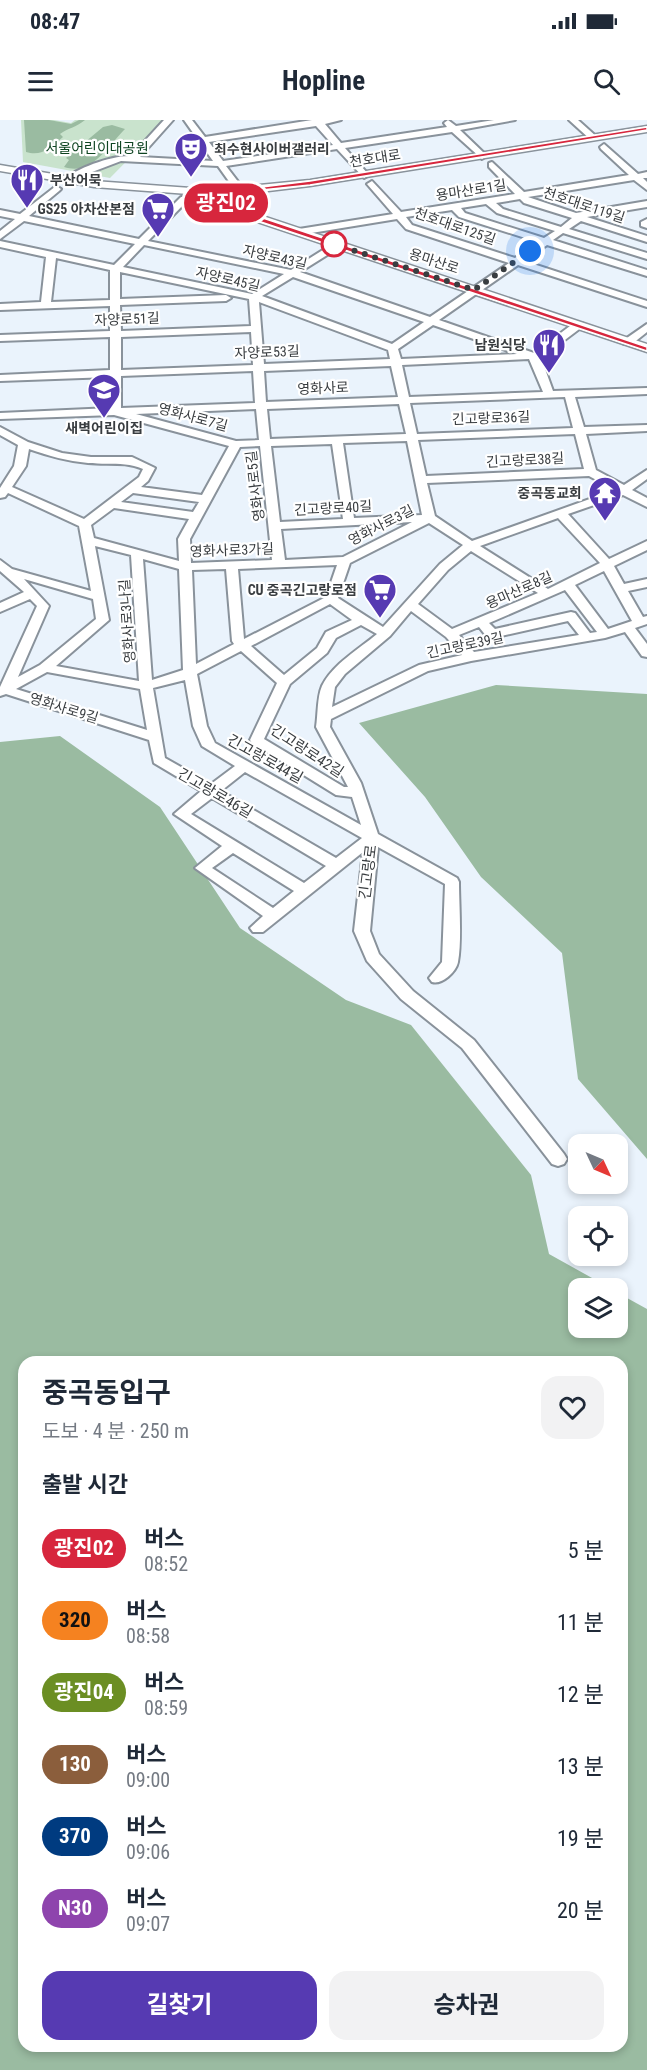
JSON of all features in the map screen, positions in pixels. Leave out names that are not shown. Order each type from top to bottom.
[{"type":"main road","name":"천호대로","points":[[0,168],[67,181],[263,198],[368,180],[482,156],[647,129]]},
{"type":"main road","name":"천호대로","points":[[0,178],[56,189],[187,200],[492,165],[647,140]]},
{"type":"main road","name":"용마산로","points":[[220,196],[238,210],[258,218],[647,348]]},
{"type":"main road","points":[[258,218],[244,207],[252,201],[263,198]]},
{"type":"main road","points":[[187,200],[258,218]]},
{"type":"street","points":[[134,158],[169,120]]},
{"type":"street","points":[[188,120],[241,192]]},
{"type":"street","points":[[203,140],[317,121],[337,120]]},
{"type":"street","points":[[445,120],[482,156]]},
{"type":"street","points":[[67,181],[116,159],[134,158],[222,164],[511,120]]},
{"type":"street","points":[[573,120],[594,138]]},
{"type":"street","name":"천호대로125길","points":[[317,121],[409,227],[647,304]]},
{"type":"street","points":[[604,147],[647,187]]},
{"type":"street","name":"천호대로119길","points":[[492,165],[527,201],[647,239]]},
{"type":"street","name":"용마산로1길","points":[[299,232],[647,175]]},
{"type":"street","points":[[0,236],[56,189]]},
{"type":"street","points":[[116,412],[115,269],[187,200]]},
{"type":"street","points":[[488,201],[500,211],[647,256]]},
{"type":"street","points":[[393,348],[562,230],[576,217],[647,204]]},
{"type":"street","points":[[453,206],[462,215],[647,273]]},
{"type":"street","points":[[635,206],[647,209]]},
{"type":"street","name":"자양로43길","points":[[0,213],[292,273],[535,357]]},
{"type":"street","name":"자양로45길","points":[[0,244],[254,297],[393,348]]},
{"type":"street","points":[[0,307],[254,297],[338,245]]},
{"type":"street","points":[[615,263],[631,251]]},
{"type":"street","points":[[46,305],[51,255]]},
{"type":"street","name":"영화사로5길","points":[[254,297],[261,406],[279,564]]},
{"type":"street","points":[[549,394],[535,357],[578,325]]},
{"type":"street","points":[[628,342],[647,327]]},
{"type":"street","name":"자양로51길","points":[[0,338],[256,329]]},
{"type":"street","name":"영화사로3길","points":[[393,348],[429,518],[471,545]]},
{"type":"street","name":"자양로53길","points":[[0,378],[535,357]]},
{"type":"street","name":"영화사로","points":[[0,416],[647,392]]},
{"type":"street","points":[[569,394],[591,472]]},
{"type":"street","name":"영화사로7길","points":[[116,412],[236,444],[184,539],[190,673]]},
{"type":"street","name":"긴고랑로36길","points":[[236,444],[647,428]]},
{"type":"street","points":[[0,430],[24,444],[60,456],[91,460],[132,460],[149,468],[144,480],[85,524],[3,492],[20,466],[24,444]]},
{"type":"street","points":[[337,439],[349,522]]},
{"type":"street","name":"긴고랑로38길","points":[[421,480],[591,472],[647,503]]},
{"type":"street","name":"긴고랑로","points":[[558,1159],[468,1044],[407,995],[372,957],[362,931],[372,837],[357,792],[323,727],[323,717],[327,706],[328,687],[340,670],[385,633],[444,567],[471,545],[626,490],[647,473]]},
{"type":"street","points":[[132,489],[206,499]]},
{"type":"street","points":[[111,504],[196,516]]},
{"type":"street","points":[[561,514],[607,564],[638,623],[647,653]]},
{"type":"street","name":"영화사로3길","points":[[331,599],[345,561],[429,518]]},
{"type":"street","name":"긴고랑로40길","points":[[275,526],[429,518]]},
{"type":"street","name":"영화사로9길","points":[[3,691],[45,668],[103,620],[85,524]]},
{"type":"street","name":"영화사로3가길","points":[[88,540],[187,567],[345,561]]},
{"type":"street","points":[[471,545],[547,594]]},
{"type":"street","name":"용마산로8길","points":[[451,634],[482,623],[568,585],[647,545]]},
{"type":"street","name":"영화사로3나길","points":[[137,553],[146,686]]},
{"type":"street","points":[[232,566],[238,641],[242,647],[284,682]]},
{"type":"street","points":[[4,568],[98,597]]},
{"type":"street","points":[[3,691],[43,606],[4,568]]},
{"type":"street","points":[[620,590],[647,583]]},
{"type":"street","name":"용마산로8길","points":[[568,585],[604,634]]},
{"type":"street","points":[[0,608],[32,593]]},
{"type":"street","points":[[45,668],[146,686],[190,673],[331,599],[360,620],[385,633]]},
{"type":"street","points":[[411,605],[451,634],[471,657]]},
{"type":"street","name":"용마산로8길","points":[[482,623],[492,633],[571,616],[586,637]]},
{"type":"street","name":"긴고랑로42길","points":[[357,792],[341,792],[257,740],[284,682],[322,650],[331,635],[360,620]]},
{"type":"street","name":"긴고랑로39길","points":[[323,717],[424,668],[471,657],[604,634],[638,623]]},
{"type":"street","name":"긴고랑로44길","points":[[190,673],[200,726],[209,746],[452,882],[450,963],[437,978]]},
{"type":"street","name":"긴고랑로46길","points":[[146,686],[159,760],[336,864]]},
{"type":"street","name":"영화사로9길","points":[[3,691],[155,737]]},
{"type":"street","points":[[244,766],[181,814],[304,890]]},
{"type":"street","points":[[258,928],[372,837]]},
{"type":"street","points":[[232,846],[202,868],[273,915]]},
{"type":"green space","name":"서울어린이대공원","points":[[21,120],[54,120],[71,123],[75,120],[167,120],[110,178],[23,162]]},
{"type":"green space","points":[[24,120],[49,120],[71,124],[85,120],[60,134],[63,137],[46,150],[32,153],[26,152]]},
{"type":"green space","points":[[112,125],[125,129],[98,158],[83,167],[74,169],[64,167],[69,160],[66,158],[103,127]]},
{"type":"green space","points":[[496,685],[647,694],[647,1159],[628,1134],[625,1134],[578,1079],[562,953],[481,877],[425,797],[359,723]]},
{"type":"green space","points":[[60,736],[160,807],[240,928],[346,1000],[411,1025],[531,1175],[549,1254],[592,1278],[568,1278],[568,1338],[628,1338],[628,1299],[647,1309],[647,2070],[0,2070],[0,742]]},
{"type":"bus line","name":"광진02","points":[[647,129],[310,183],[219,193],[222,200],[229,205],[258,218],[647,348]]},
{"type":"place","name":"최수현사이버갤러리","points":[[191,178]]},
{"type":"place","name":"부산어묵","points":[[27,209]]},
{"type":"place","name":"GS25 아차산본점","points":[[158,238]]},
{"type":"place","name":"남원식당","points":[[549,374]]},
{"type":"place","name":"새벽어린이집","points":[[104,419]]},
{"type":"place","name":"중곡동교회","points":[[605,522]]},
{"type":"place","name":"CU 중곡긴고랑로점","points":[[380,619]]},
{"type":"route","points":[[334,244],[474,290],[530,251]]}]
